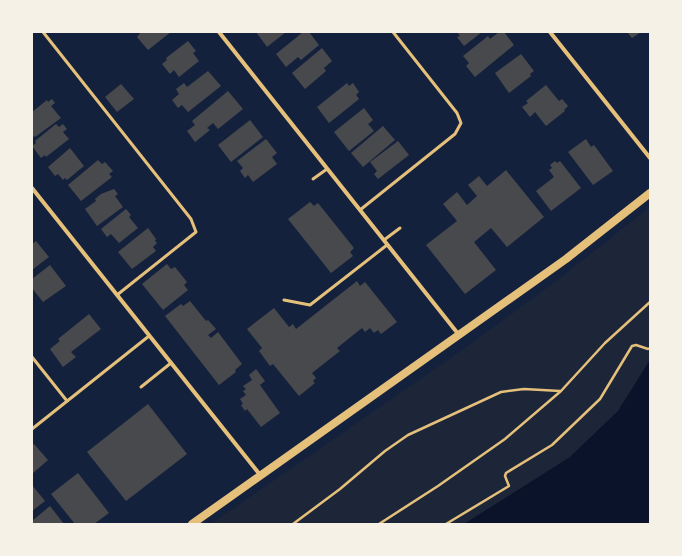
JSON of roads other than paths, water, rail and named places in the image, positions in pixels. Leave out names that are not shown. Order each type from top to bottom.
[{"type":"main road","points":[[192,524],[566,259],[650,193]]},
{"type":"street","points":[[219,32],[459,335]]},
{"type":"street","points":[[550,32],[650,158]]},
{"type":"street","points":[[32,188],[261,476]]},
{"type":"lane","points":[[43,32],[191,219],[196,232],[117,295]]},
{"type":"lane","points":[[360,210],[455,134],[461,123],[457,112],[393,32]]},
{"type":"lane","points":[[313,180],[327,168]]},
{"type":"lane","points":[[384,240],[400,228]]},
{"type":"lane","points":[[284,300],[310,305],[387,245]]},
{"type":"lane","points":[[32,429],[149,336]]},
{"type":"lane","points":[[32,357],[67,401]]},
{"type":"lane","points":[[140,387],[171,363]]}]
